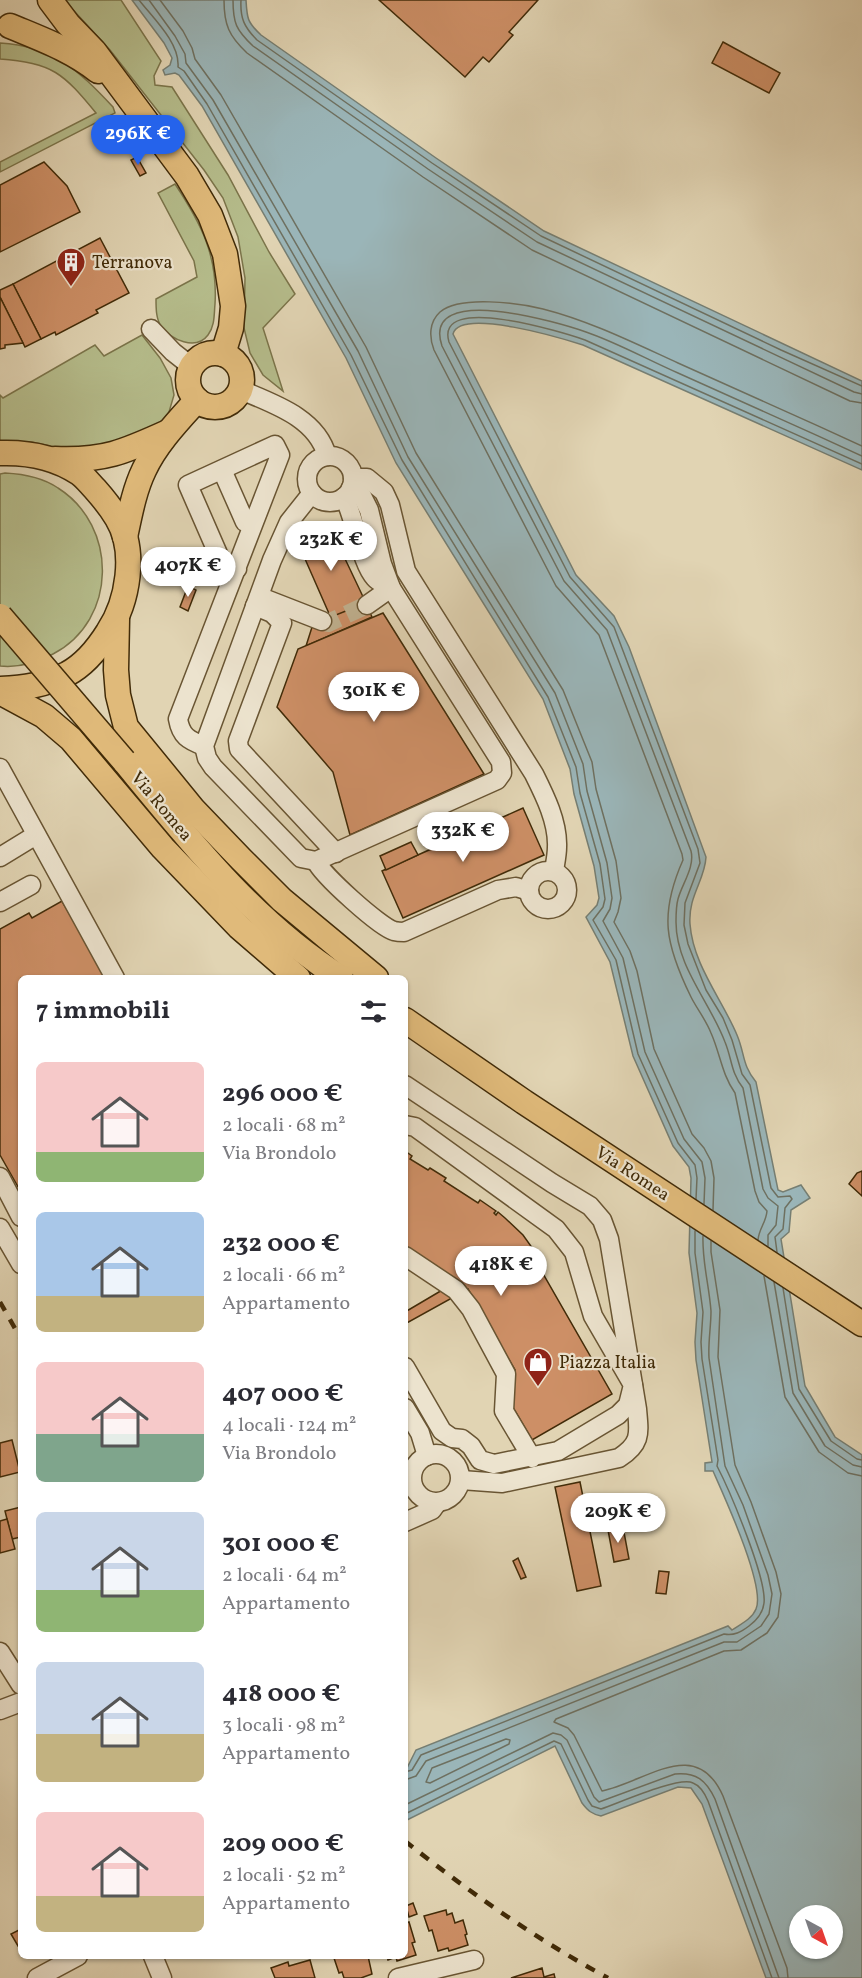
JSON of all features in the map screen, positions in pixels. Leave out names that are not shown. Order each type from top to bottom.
[{"type":"main road","points":[[5,26],[21,24],[30,18],[37,11],[42,0]]},
{"type":"main road","points":[[50,0],[68,24],[94,51],[120,90],[193,186],[210,215],[219,235],[229,275],[233,306],[231,328],[224,354]]},
{"type":"main road","points":[[5,26],[59,46],[83,59],[120,90]]},
{"type":"main road","points":[[209,354],[224,354],[240,368],[241,390],[232,402],[210,406],[197,400],[189,388],[189,374],[196,361],[209,354]]},
{"type":"main road","points":[[125,537],[134,497],[144,469],[170,431],[197,400]]},
{"type":"main road","points":[[0,453],[19,452],[52,459],[76,460],[103,457],[126,451],[170,431]]},
{"type":"main road","points":[[52,459],[80,474],[88,481],[118,519],[125,537],[126,588],[117,619],[116,670],[118,695],[126,727],[193,809],[241,859],[282,900],[372,975]]},
{"type":"main road","name":"Via Romea","points":[[0,616],[224,880],[322,966],[336,975]]},
{"type":"main road","points":[[0,691],[33,687],[68,674],[97,650],[117,619]]},
{"type":"main road","points":[[0,691],[44,716],[71,739],[163,848],[239,927],[295,975]]},
{"type":"main road","points":[[408,1007],[485,1059],[524,1102]]},
{"type":"main road","name":"Via Romea","points":[[408,1022],[524,1102],[862,1324]]},
{"type":"main road","points":[[408,1041],[474,1078],[524,1102]]},
{"type":"street","points":[[151,329],[173,352],[192,367]]},
{"type":"street","points":[[241,390],[298,417],[316,432],[324,445],[327,456]]},
{"type":"street","points":[[204,746],[187,740],[177,719],[237,569],[280,455],[275,446],[188,485],[222,563],[237,569]]},
{"type":"street","points":[[312,493],[290,522],[272,560],[204,746],[207,758],[259,816],[301,858],[316,861],[497,780],[502,773],[501,762],[391,588],[375,578],[363,554],[350,510],[349,488],[348,464],[342,459],[327,456],[315,462],[308,474],[312,493],[324,501],[331,502],[349,488],[367,478],[384,492],[390,505],[410,577],[534,774],[546,798],[558,847],[554,871]]},
{"type":"street","points":[[222,470],[245,522],[252,525]]},
{"type":"street","points":[[244,550],[272,560]]},
{"type":"street","points":[[367,605],[391,588]]},
{"type":"street","points":[[256,601],[282,623],[238,741],[239,748],[336,853]]},
{"type":"street","points":[[256,601],[322,621]]},
{"type":"street","points":[[0,768],[113,975]]},
{"type":"street","points":[[259,816],[281,795]]},
{"type":"street","points":[[0,856],[36,835]]},
{"type":"street","points":[[316,861],[326,875],[361,907],[396,932],[404,932],[498,890],[516,888],[529,891]]},
{"type":"street","points":[[554,871],[562,876],[567,889],[564,902],[552,909],[539,907],[530,897],[530,884],[538,873],[554,871]]},
{"type":"street","points":[[0,902],[31,885]]},
{"type":"street","points":[[408,1086],[590,1206],[602,1220],[609,1239],[633,1385],[639,1434],[631,1450],[619,1458],[502,1483],[461,1480]]},
{"type":"street","points":[[408,1372],[442,1431],[452,1438],[462,1439],[471,1446],[480,1460],[494,1464],[558,1451],[618,1415],[628,1405],[633,1385],[593,1316],[574,1252],[556,1229],[410,1126],[428,1100]]},
{"type":"street","points":[[0,1177],[18,1211]]},
{"type":"street","points":[[0,1228],[18,1259]]},
{"type":"street","points":[[408,1258],[456,1290],[471,1309],[506,1374],[504,1411],[532,1458]]},
{"type":"street","points":[[593,1316],[621,1315]]},
{"type":"street","points":[[408,1413],[420,1432],[413,1472],[414,1487],[422,1498],[437,1503]]},
{"type":"street","points":[[408,1521],[432,1510],[437,1503],[456,1493],[461,1480],[458,1466],[447,1456],[441,1454],[416,1462]]},
{"type":"street","points":[[0,1652],[18,1680]]},
{"type":"street","points":[[0,1710],[18,1703]]},
{"type":"street","points":[[37,1978],[72,1959]]},
{"type":"street","points":[[154,1959],[162,1978]]},
{"type":"street","points":[[398,1978],[474,1960]]},
{"type":"green space","points":[[64,0],[121,0],[161,61],[154,76],[155,85],[172,87],[228,175],[269,252],[295,294],[263,328],[283,391],[263,375],[250,353],[244,328],[245,278],[238,237],[223,198],[204,170],[110,50]]},
{"type":"green space","points":[[0,43],[36,49],[64,62],[113,107],[115,113],[0,172],[0,162],[96,113],[56,72],[32,63],[0,59]]},
{"type":"green space","points":[[175,184],[200,226],[214,270],[213,324],[203,340],[190,343],[177,339],[165,331],[158,320],[157,313],[156,299],[197,277],[194,261],[158,193]]},
{"type":"green space","points":[[142,335],[160,358],[171,378],[174,395],[169,412],[161,424],[139,440],[68,450],[32,442],[0,441],[0,395],[3,398],[95,345],[104,356]]},
{"type":"green space","points":[[0,474],[26,475],[46,481],[78,505],[92,525],[100,548],[102,572],[99,597],[90,619],[74,639],[47,657],[14,666],[0,666]]},
{"type":"water","points":[[132,0],[246,0],[249,19],[261,35],[544,231],[862,381],[862,470],[583,345],[514,327],[492,324],[474,323],[460,326],[453,334],[576,575],[614,616],[629,647],[706,857],[690,914],[696,954],[731,1022],[740,1042],[746,1065],[756,1082],[778,1190],[783,1192],[801,1185],[810,1198],[791,1210],[789,1232],[781,1239],[805,1386],[835,1437],[862,1455],[862,1978],[766,1978],[702,1804],[691,1788],[678,1787],[601,1816],[590,1812],[582,1803],[555,1746],[408,1820],[408,1766],[416,1750],[728,1626],[732,1630],[752,1616],[756,1609],[755,1582],[750,1562],[713,1471],[705,1471],[705,1463],[712,1462],[696,1360],[697,1313],[689,1253],[691,1178],[689,1167],[673,1146],[633,1056],[610,962],[586,917],[597,905],[599,898],[594,866],[574,794],[570,769],[543,699],[396,463],[346,358],[202,106],[179,75],[175,73],[165,75],[163,70],[170,65],[172,58],[164,43]]},
{"type":"building","points":[[379,0],[538,0],[509,32],[513,35],[489,62],[483,57],[465,77]]},
{"type":"building","points":[[723,42],[780,73],[769,93],[712,63]]},
{"type":"building","points":[[137,157],[146,173],[140,176],[131,160]]},
{"type":"building","points":[[44,162],[67,186],[80,212],[0,252],[0,185]]},
{"type":"building","name":"Terranova","points":[[100,238],[129,293],[96,310],[98,313],[56,335],[55,332],[41,339],[13,284]]},
{"type":"building","points":[[13,284],[41,339],[25,347],[0,297],[0,290]]},
{"type":"building","points":[[0,297],[23,343],[5,345],[5,348],[0,349]]},
{"type":"building","points":[[329,525],[366,603],[331,618],[298,543],[303,541],[302,538]]},
{"type":"building","points":[[188,586],[196,590],[188,611],[180,607]]},
{"type":"building","points":[[366,603],[372,617],[306,646],[313,624]]},
{"type":"building","points":[[383,613],[484,774],[350,835],[333,772],[277,707],[298,649]]},
{"type":"building","points":[[523,808],[544,855],[403,918],[382,871]]},
{"type":"building","points":[[411,842],[418,855],[386,870],[380,856]]},
{"type":"building","points":[[62,901],[105,975],[18,975],[18,1187],[0,1155],[0,929],[29,913],[32,918]]},
{"type":"building","points":[[408,1153],[412,1156],[410,1159],[446,1178],[444,1181],[478,1203],[480,1200],[496,1211],[494,1213],[496,1215],[498,1212],[523,1235],[533,1249],[530,1251],[612,1394],[532,1440],[512,1406],[515,1370],[468,1289],[408,1322],[408,1310],[444,1289],[408,1250]]},
{"type":"building","points":[[862,1171],[862,1196],[849,1184],[857,1173]]},
{"type":"building","points":[[12,1440],[18,1472],[0,1477],[0,1443]]},
{"type":"building","points":[[580,1482],[601,1586],[577,1591],[555,1487]]},
{"type":"building","points":[[18,1508],[18,1538],[12,1539],[5,1511]]},
{"type":"building","points":[[7,1519],[15,1549],[0,1553],[0,1521]]},
{"type":"building","points":[[623,1527],[629,1559],[614,1562],[608,1530]]},
{"type":"building","points":[[518,1558],[526,1577],[521,1579],[513,1561]]},
{"type":"building","points":[[659,1571],[669,1572],[666,1594],[656,1593]]},
{"type":"building","points":[[413,1903],[417,1914],[409,1917],[408,1905]]},
{"type":"building","points":[[446,1910],[447,1915],[452,1913],[455,1923],[463,1920],[468,1945],[449,1951],[448,1948],[438,1951],[432,1930],[429,1931],[424,1916]]},
{"type":"building","points":[[408,1922],[415,1942],[412,1943],[416,1955],[408,1958]]},
{"type":"building","points":[[18,1930],[18,1946],[11,1934]]},
{"type":"building","points":[[334,1959],[369,1959],[372,1974],[361,1978],[344,1978],[342,1972],[339,1973]]},
{"type":"building","points":[[310,1960],[315,1978],[275,1978],[271,1968],[288,1962],[289,1966]]},
{"type":"building","points":[[542,1968],[544,1977],[554,1974],[555,1978],[511,1978]]},
{"type":"tunnel","points":[[322,621],[328,623],[367,605]]},
{"type":"railway","points":[[0,1302],[18,1334]]},
{"type":"railway","points":[[408,1843],[504,1914],[608,1978]]},
{"type":"place","name":"Terranova","points":[[71,288]]},
{"type":"place","name":"Piazza Italia","points":[[538,1388]]}]
